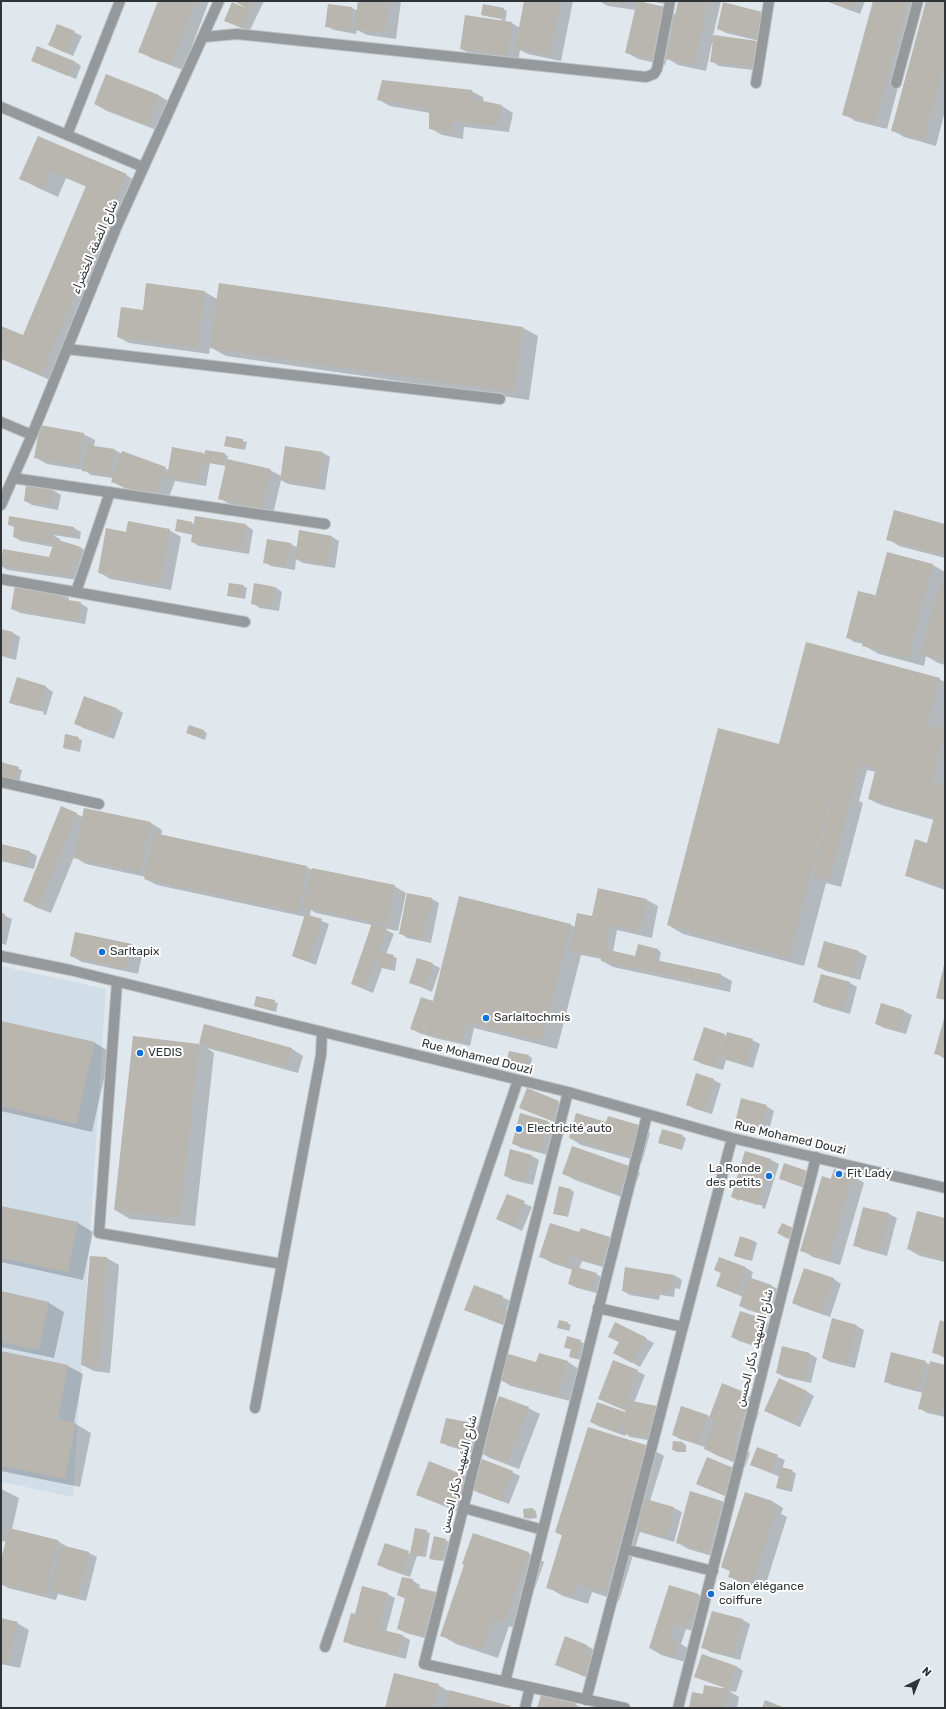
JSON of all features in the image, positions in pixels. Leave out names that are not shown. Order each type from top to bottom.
[{"type":"street","points":[[67,135],[120,1]]},
{"type":"street","name":"شارع الضفة الخضراء","points":[[1,505],[32,436],[116,228],[204,37],[219,1]]},
{"type":"street","points":[[204,37],[237,34],[646,77],[654,74],[657,69],[670,1]]},
{"type":"street","points":[[756,83],[769,1]]},
{"type":"street","points":[[896,83],[918,1]]},
{"type":"street","points":[[1,107],[143,167]]},
{"type":"street","points":[[67,349],[500,399]]},
{"type":"street","points":[[1,422],[32,436]]},
{"type":"street","points":[[13,478],[325,524]]},
{"type":"street","points":[[76,592],[110,492]]},
{"type":"street","points":[[1,579],[245,622]]},
{"type":"street","points":[[1,782],[99,804]]},
{"type":"street","name":"Rue Mohamed Douzi","points":[[1,956],[117,982],[568,1092],[732,1138],[945,1188]]},
{"type":"street","points":[[117,982],[100,1233],[282,1264]]},
{"type":"street","points":[[255,1408],[320,1055],[322,1032]]},
{"type":"street","points":[[325,1647],[518,1080]]},
{"type":"street","name":"شارع الشهيد دكار الحسن","points":[[568,1092],[424,1664],[625,1708]]},
{"type":"street","points":[[505,1682],[647,1115]]},
{"type":"street","points":[[586,1700],[732,1138]]},
{"type":"street","name":"شارع الشهيد دكار الحسن","points":[[678,1708],[816,1157]]},
{"type":"street","points":[[598,1308],[683,1327]]},
{"type":"street","points":[[464,1508],[543,1530]]},
{"type":"street","points":[[625,1549],[713,1571]]},
{"type":"street","points":[[525,1708],[530,1687]]},
{"type":"shaded area","points":[[1,966],[106,989],[73,1497],[1,1482]]},
{"type":"building","points":[[158,1],[196,1],[171,65],[138,52]]},
{"type":"building","points":[[234,1],[254,1],[242,28],[224,21],[232,2],[248,9]]},
{"type":"building","points":[[358,1],[389,1],[385,33],[354,29]]},
{"type":"building","points":[[524,1],[560,1],[550,55],[515,48]]},
{"type":"building","points":[[608,1],[627,1],[627,5]]},
{"type":"building","points":[[637,1],[666,7],[654,59],[625,53]]},
{"type":"building","points":[[678,1],[708,1],[694,66],[666,59]]},
{"type":"building","points":[[826,1],[856,1],[852,11]]},
{"type":"building","points":[[873,1],[908,1],[875,124],[842,115]]},
{"type":"building","points":[[926,1],[945,1],[945,62],[924,140],[891,131]]},
{"type":"building","points":[[723,2],[762,12],[756,38],[717,29]]},
{"type":"building","points":[[328,4],[352,7],[349,30],[325,27]]},
{"type":"building","points":[[483,4],[504,8],[502,19],[481,15]]},
{"type":"building","points":[[465,15],[512,22],[507,56],[460,49]]},
{"type":"building","points":[[57,24],[75,31],[66,53],[48,45]]},
{"type":"building","points":[[714,35],[757,41],[753,67],[710,62]]},
{"type":"building","points":[[37,46],[74,61],[68,76],[31,61]]},
{"type":"building","points":[[106,74],[159,95],[147,125],[94,104]]},
{"type":"building","points":[[382,80],[472,90],[474,99],[502,105],[497,126],[452,121],[452,133],[429,129],[429,109],[377,100]]},
{"type":"building","points":[[38,136],[127,174],[41,375],[1,358],[1,326],[23,335],[86,186],[50,170],[43,189],[19,179]]},
{"type":"building","points":[[146,283],[205,291],[198,348],[117,337],[121,307],[143,310]]},
{"type":"building","points":[[219,283],[523,327],[514,392],[210,348]]},
{"type":"building","points":[[40,425],[84,433],[78,465],[34,458]]},
{"type":"building","points":[[226,436],[243,439],[242,449],[224,446]]},
{"type":"building","points":[[87,445],[115,449],[111,475],[82,471]]},
{"type":"building","points":[[285,446],[323,452],[318,486],[280,480]]},
{"type":"building","points":[[172,447],[204,453],[199,482],[167,477]]},
{"type":"building","points":[[205,450],[225,453],[222,465],[204,462]]},
{"type":"building","points":[[122,451],[166,467],[156,498],[111,482]]},
{"type":"building","points":[[227,459],[271,469],[262,509],[218,499]]},
{"type":"building","points":[[26,485],[53,489],[51,506],[24,501]]},
{"type":"building","points":[[894,510],[945,524],[945,555],[886,540]]},
{"type":"building","points":[[9,516],[74,527],[73,536],[8,525]]},
{"type":"building","points":[[195,516],[246,524],[242,550],[191,542]]},
{"type":"building","points":[[177,519],[192,522],[190,534],[175,531]]},
{"type":"building","points":[[128,521],[170,529],[160,584],[98,573],[106,528],[126,532]]},
{"type":"building","points":[[14,527],[53,534],[51,544],[13,537]]},
{"type":"building","points":[[299,530],[332,536],[327,565],[295,559]]},
{"type":"building","points":[[55,539],[81,547],[76,565],[73,564],[70,576],[1,566],[3,549],[49,557]]},
{"type":"building","points":[[267,539],[291,543],[287,567],[263,563]]},
{"type":"building","points":[[887,552],[933,564],[908,658],[862,646]]},
{"type":"building","points":[[229,583],[244,585],[241,598],[227,596]]},
{"type":"building","points":[[254,583],[275,587],[272,607],[251,604]]},
{"type":"building","points":[[940,583],[945,584],[945,661],[921,655]]},
{"type":"building","points":[[15,585],[62,593],[61,599],[81,602],[78,621],[11,609]]},
{"type":"building","points":[[858,591],[875,595],[862,642],[846,638]]},
{"type":"building","points":[[1,629],[13,632],[8,656],[1,654]]},
{"type":"building","points":[[806,642],[940,678],[927,725],[945,729],[932,783],[945,787],[945,886],[905,876],[915,839],[927,843],[934,817],[868,799],[876,768],[860,764],[829,881],[812,877],[834,791],[832,790],[789,957],[667,925],[718,728],[779,744]]},
{"type":"building","points":[[17,677],[46,686],[39,711],[9,703]]},
{"type":"building","points":[[84,696],[116,708],[107,735],[74,724]]},
{"type":"building","points":[[189,725],[204,730],[201,738],[186,733]]},
{"type":"building","points":[[65,734],[79,737],[77,751],[63,748]]},
{"type":"building","points":[[1,762],[19,767],[15,782],[1,778]]},
{"type":"building","points":[[61,806],[77,813],[39,907],[23,901]]},
{"type":"building","points":[[84,808],[151,822],[140,872],[74,858]]},
{"type":"building","points":[[154,833],[307,866],[298,912],[144,879]]},
{"type":"building","points":[[1,844],[30,851],[26,866],[1,860]]},
{"type":"building","points":[[312,868],[395,885],[387,925],[303,907]]},
{"type":"building","points":[[598,888],[647,899],[640,932],[610,925],[605,949],[635,956],[638,944],[658,949],[656,960],[721,974],[719,986],[601,961],[601,957],[570,950],[577,913],[592,916]]},
{"type":"building","points":[[407,893],[432,898],[423,939],[399,934]]},
{"type":"building","points":[[459,896],[571,924],[542,1041],[467,1022],[463,1042],[427,1034],[431,1013],[424,1034],[410,1029],[421,997],[433,1001]]},
{"type":"building","points":[[1,913],[5,914],[2,927],[1,927]]},
{"type":"building","points":[[305,914],[322,919],[308,962],[292,956]]},
{"type":"building","points":[[372,923],[387,929],[365,989],[351,984]]},
{"type":"building","points":[[75,932],[132,944],[127,969],[70,956]]},
{"type":"building","points":[[824,941],[859,951],[853,977],[817,967]]},
{"type":"building","points":[[381,952],[394,955],[392,969],[378,967]]},
{"type":"building","points":[[417,958],[433,963],[424,988],[409,983]]},
{"type":"building","points":[[945,965],[945,1000],[936,998]]},
{"type":"building","points":[[821,974],[850,982],[843,1010],[813,1002]]},
{"type":"building","points":[[256,996],[275,1000],[273,1011],[254,1006]]},
{"type":"building","points":[[881,1003],[904,1010],[899,1031],[875,1024]]},
{"type":"building","points":[[945,1015],[945,1056],[934,1054]]},
{"type":"building","points":[[1,1021],[95,1042],[76,1124],[1,1106]]},
{"type":"building","points":[[204,1024],[292,1048],[287,1067],[199,1044]]},
{"type":"building","points":[[704,1027],[725,1034],[715,1067],[693,1060]]},
{"type":"building","points":[[727,1032],[753,1039],[746,1064],[720,1057]]},
{"type":"building","points":[[133,1036],[199,1044],[180,1218],[114,1210]]},
{"type":"building","points":[[509,1051],[529,1055],[526,1068],[506,1064]]},
{"type":"building","points":[[696,1073],[714,1079],[705,1111],[686,1105]]},
{"type":"building","points":[[527,1088],[559,1101],[552,1121],[519,1108]]},
{"type":"building","points":[[741,1098],[767,1105],[762,1126],[736,1119]]},
{"type":"building","points":[[520,1113],[548,1121],[540,1152],[512,1144]]},
{"type":"building","points":[[576,1113],[606,1122],[608,1116],[639,1125],[631,1156],[569,1138]]},
{"type":"building","points":[[662,1129],[683,1135],[679,1149],[658,1143]]},
{"type":"building","points":[[572,1146],[629,1166],[619,1194],[562,1174]]},
{"type":"building","points":[[510,1149],[532,1155],[525,1181],[504,1176]]},
{"type":"building","points":[[745,1151],[771,1159],[758,1205],[731,1197]]},
{"type":"building","points":[[784,1163],[807,1171],[801,1186],[779,1179]]},
{"type":"building","points":[[834,1169],[853,1175],[829,1259],[800,1251],[822,1176],[831,1179]]},
{"type":"building","points":[[559,1186],[571,1189],[565,1216],[553,1214]]},
{"type":"building","points":[[507,1194],[525,1201],[514,1227],[496,1219]]},
{"type":"building","points":[[1,1206],[78,1222],[68,1272],[1,1258]]},
{"type":"building","points":[[863,1207],[889,1213],[880,1252],[853,1246]]},
{"type":"building","points":[[917,1211],[945,1218],[944,1259],[907,1249]]},
{"type":"building","points":[[550,1223],[579,1232],[581,1228],[610,1237],[601,1265],[570,1255],[567,1266],[539,1257]]},
{"type":"building","points":[[782,1223],[793,1228],[788,1239],[777,1233]]},
{"type":"building","points":[[740,1236],[754,1241],[748,1260],[734,1256]]},
{"type":"building","points":[[90,1256],[107,1257],[99,1367],[81,1365]]},
{"type":"building","points":[[719,1257],[746,1267],[736,1294],[716,1286],[721,1273],[714,1270]]},
{"type":"building","points":[[573,1266],[597,1273],[592,1291],[568,1284]]},
{"type":"building","points":[[625,1267],[674,1275],[673,1285],[668,1285],[666,1294],[653,1292],[652,1296],[622,1291]]},
{"type":"building","points":[[804,1268],[834,1278],[822,1314],[792,1303]]},
{"type":"building","points":[[748,1277],[772,1285],[763,1314],[739,1306]]},
{"type":"building","points":[[474,1285],[503,1296],[498,1307],[508,1311],[503,1325],[464,1310]]},
{"type":"building","points":[[1,1291],[49,1302],[39,1350],[1,1342]]},
{"type":"building","points":[[740,1311],[764,1319],[759,1333],[768,1336],[764,1349],[731,1337]]},
{"type":"building","points":[[832,1318],[857,1325],[847,1365],[822,1358]]},
{"type":"building","points":[[559,1320],[568,1322],[566,1330],[557,1328]]},
{"type":"building","points":[[940,1320],[945,1322],[945,1356],[932,1353]]},
{"type":"building","points":[[615,1322],[647,1338],[632,1363],[613,1353],[619,1342],[608,1337]]},
{"type":"building","points":[[567,1336],[581,1340],[577,1359],[569,1357],[571,1349],[564,1348]]},
{"type":"building","points":[[782,1346],[810,1353],[804,1380],[776,1373]]},
{"type":"building","points":[[1,1351],[68,1365],[58,1419],[76,1423],[65,1479],[1,1466]]},
{"type":"building","points":[[891,1352],[926,1361],[918,1390],[884,1382]]},
{"type":"building","points":[[505,1353],[536,1362],[539,1353],[568,1361],[558,1396],[498,1380]]},
{"type":"building","points":[[613,1360],[638,1370],[623,1409],[598,1399]]},
{"type":"building","points":[[930,1361],[945,1365],[945,1392],[939,1414],[918,1409]]},
{"type":"building","points":[[779,1378],[807,1391],[793,1423],[764,1411]]},
{"type":"building","points":[[722,1383],[744,1392],[740,1403],[748,1405],[733,1443],[739,1446],[733,1461],[704,1449],[715,1420],[709,1418]]},
{"type":"building","points":[[499,1396],[529,1407],[507,1463],[478,1452]]},
{"type":"building","points":[[627,1400],[657,1406],[651,1438],[622,1433]]},
{"type":"building","points":[[597,1402],[625,1412],[618,1432],[590,1422]]},
{"type":"building","points":[[681,1406],[708,1415],[698,1444],[672,1435]]},
{"type":"building","points":[[446,1418],[474,1423],[467,1450],[440,1443]]},
{"type":"building","points":[[588,1427],[649,1446],[604,1593],[576,1584],[573,1596],[546,1588],[562,1535],[555,1532]]},
{"type":"building","points":[[673,1441],[683,1442],[682,1451],[672,1450]]},
{"type":"building","points":[[757,1447],[778,1455],[771,1473],[750,1465]]},
{"type":"building","points":[[707,1457],[736,1469],[725,1496],[696,1484]]},
{"type":"building","points":[[482,1459],[513,1471],[501,1501],[470,1489]]},
{"type":"building","points":[[429,1461],[466,1476],[453,1509],[416,1495]]},
{"type":"building","points":[[781,1467],[793,1470],[788,1491],[776,1488]]},
{"type":"building","points":[[690,1491],[722,1501],[708,1552],[676,1543]]},
{"type":"building","points":[[745,1492],[772,1501],[770,1508],[776,1510],[752,1584],[728,1577],[730,1571],[721,1567]]},
{"type":"building","points":[[642,1498],[674,1507],[666,1538],[633,1529]]},
{"type":"building","points":[[533,1508],[534,1517],[524,1518],[523,1509]]},
{"type":"building","points":[[9,1528],[58,1540],[45,1595],[1,1584],[1,1559]]},
{"type":"building","points":[[415,1528],[427,1530],[422,1556],[410,1554]]},
{"type":"building","points":[[473,1533],[529,1552],[505,1622],[493,1618],[482,1650],[440,1636]]},
{"type":"building","points":[[434,1536],[446,1539],[441,1561],[429,1559]]},
{"type":"building","points":[[385,1543],[409,1551],[402,1573],[377,1565]]},
{"type":"building","points":[[61,1545],[89,1552],[78,1597],[50,1590]]},
{"type":"building","points":[[402,1577],[413,1579],[411,1586],[436,1592],[424,1636],[397,1629],[405,1598],[397,1595]]},
{"type":"building","points":[[669,1585],[699,1594],[688,1627],[675,1623],[670,1638],[678,1641],[674,1656],[649,1648]]},
{"type":"building","points":[[362,1586],[388,1593],[379,1629],[403,1635],[398,1655],[343,1642],[351,1613],[355,1614]]},
{"type":"building","points":[[712,1611],[743,1619],[733,1657],[701,1648]]},
{"type":"building","points":[[1,1618],[18,1622],[8,1662],[1,1661]]},
{"type":"building","points":[[565,1636],[587,1645],[583,1653],[591,1656],[584,1676],[555,1665]]},
{"type":"building","points":[[702,1654],[736,1666],[728,1689],[694,1677]]},
{"type":"building","points":[[394,1673],[439,1684],[433,1708],[385,1708]]},
{"type":"building","points":[[704,1685],[728,1689],[724,1708],[689,1708],[692,1692],[703,1694]]},
{"type":"building","points":[[449,1690],[511,1706],[510,1708],[445,1708]]},
{"type":"building","points":[[542,1692],[576,1703],[574,1708],[537,1708]]},
{"type":"building","points":[[765,1700],[785,1708],[762,1708]]},
{"type":"place","name":"Sarltapix","points":[[102,952]]},
{"type":"place","name":"Sarlaltochmis","points":[[486,1018]]},
{"type":"place","name":"VEDIS","points":[[140,1053]]},
{"type":"place","name":"Electricité auto","points":[[519,1129]]},
{"type":"place","name":"Fit Lady","points":[[839,1174]]},
{"type":"place","name":"La Ronde des petits","points":[[769,1176]]},
{"type":"place","name":"Salon élégance coiffure","points":[[711,1594]]}]
